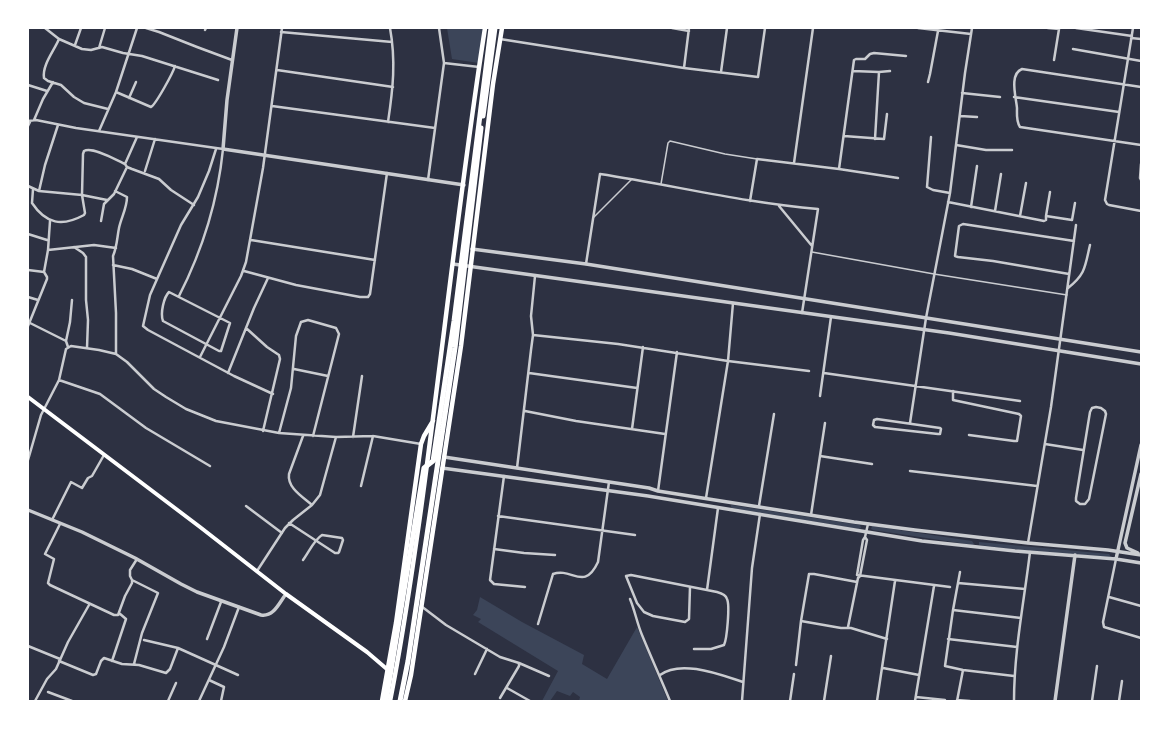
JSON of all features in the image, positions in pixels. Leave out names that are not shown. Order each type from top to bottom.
[{"type":"highway","points":[[390,701],[409,595],[434,420],[476,84],[485,28]]},
{"type":"highway","points":[[386,701],[424,468],[434,460],[454,321],[491,28]]},
{"type":"highway","points":[[400,701],[408,661],[455,348],[482,120],[495,28]]},
{"type":"highway","points":[[405,701],[411,676],[461,346],[493,84],[502,28]]},
{"type":"highway","points":[[482,50],[483,55],[488,60],[493,59],[498,51]]},
{"type":"highway","points":[[476,84],[480,78],[486,76],[491,79],[493,84]]},
{"type":"highway","points":[[382,701],[402,587],[421,444],[428,428],[434,420]]},
{"type":"highway","points":[[409,595],[410,601],[414,604],[419,602],[422,598]]},
{"type":"highway","points":[[405,620],[410,613],[414,613],[419,620]]},
{"type":"main road","points":[[28,397],[286,594],[367,652],[388,670]]},
{"type":"street","points":[[45,28],[59,39],[82,49],[91,50],[104,48],[129,53],[218,80]]},
{"type":"street","points":[[75,45],[81,28]]},
{"type":"street","points":[[99,48],[105,28]]},
{"type":"street","points":[[99,131],[116,92],[137,28]]},
{"type":"street","points":[[146,28],[232,60]]},
{"type":"street","points":[[179,296],[193,265],[211,212],[220,173],[226,105],[236,28]]},
{"type":"street","points":[[388,122],[394,71],[390,28]]},
{"type":"street","points":[[428,180],[444,62],[439,28]]},
{"type":"street","points":[[672,28],[689,30],[684,68]]},
{"type":"street","points":[[721,72],[728,28]]},
{"type":"street","points":[[500,39],[684,68],[758,77],[765,28]]},
{"type":"street","points":[[794,163],[812,28]]},
{"type":"street","points":[[918,28],[971,34]]},
{"type":"street","points":[[906,430],[910,423],[926,318],[950,193],[962,93],[972,28]]},
{"type":"street","points":[[1048,28],[1059,29],[1054,60]]},
{"type":"street","points":[[1076,28],[1141,39]]},
{"type":"street","points":[[1133,28],[1105,202],[1109,205],[1141,211]]},
{"type":"street","points":[[200,357],[244,271],[251,240],[265,155],[282,30],[392,42]]},
{"type":"street","points":[[928,82],[938,31]]},
{"type":"street","points":[[59,39],[49,58],[43,76],[45,80],[61,85],[74,97],[84,103],[108,109]]},
{"type":"street","points":[[1073,49],[1141,61]]},
{"type":"street","points":[[839,169],[855,60],[865,59],[872,53],[906,56]]},
{"type":"street","points":[[444,62],[479,67]]},
{"type":"street","points":[[116,92],[151,107],[155,105],[170,79],[174,66]]},
{"type":"street","points":[[1141,87],[1020,69],[1016,73],[1014,97],[1017,106],[1018,124],[1020,127],[1141,145]]},
{"type":"street","points":[[277,70],[393,87]]},
{"type":"street","points":[[853,71],[890,71]]},
{"type":"street","points":[[875,139],[879,72]]},
{"type":"street","points":[[34,120],[52,82]]},
{"type":"street","points":[[129,98],[136,82]]},
{"type":"street","points":[[28,85],[47,91]]},
{"type":"street","points":[[962,93],[1000,97]]},
{"type":"street","points":[[1014,97],[1120,112]]},
{"type":"street","points":[[272,106],[436,128]]},
{"type":"street","points":[[844,136],[884,139],[886,114]]},
{"type":"street","points":[[960,116],[977,117]]},
{"type":"street","points":[[28,126],[29,122],[34,120],[222,150],[265,155],[464,185]]},
{"type":"street","points":[[39,191],[45,165],[58,125]]},
{"type":"street","points":[[101,221],[104,204],[115,191],[137,137]]},
{"type":"street","points":[[931,137],[926,187],[933,190],[950,193]]},
{"type":"street","points":[[145,171],[155,139]]},
{"type":"street","points":[[956,145],[986,150],[1012,150]]},
{"type":"street","points":[[216,149],[207,176],[194,205],[181,225],[150,295],[143,326],[228,373],[273,394]]},
{"type":"street","points":[[33,189],[32,203],[50,221],[63,222],[84,215],[82,194],[83,154],[85,150],[95,151],[159,179],[170,190],[194,205]]},
{"type":"street","points":[[750,201],[757,158],[898,178]]},
{"type":"street","points":[[1141,164],[1141,180]]},
{"type":"street","points":[[971,206],[977,166]]},
{"type":"street","points":[[244,271],[296,285],[365,298],[370,294],[387,173]]},
{"type":"street","points":[[586,264],[600,174],[779,206],[818,209],[802,313]]},
{"type":"street","points":[[995,211],[1001,174]]},
{"type":"street","points":[[1020,216],[1026,183]]},
{"type":"street","points":[[28,186],[39,191],[82,194],[107,200]]},
{"type":"street","points":[[115,191],[127,199],[113,256],[116,297],[116,354]]},
{"type":"street","points":[[948,202],[1044,221],[1046,220],[1050,192]]},
{"type":"street","points":[[1046,216],[1072,220],[1075,203]]},
{"type":"street","points":[[779,206],[812,246]]},
{"type":"street","points":[[28,326],[47,279],[44,272],[48,250],[47,240],[50,221]]},
{"type":"street","points":[[1069,274],[993,261],[958,257],[955,255],[959,228],[962,224],[1074,241]]},
{"type":"street","points":[[1028,543],[1051,407],[1076,225]]},
{"type":"street","points":[[28,234],[47,240]]},
{"type":"street","points":[[251,240],[375,260]]},
{"type":"street","points":[[48,250],[94,245],[116,248]]},
{"type":"street","points":[[1068,288],[1076,282],[1084,272],[1090,245]]},
{"type":"street","points":[[74,247],[86,257],[86,306],[88,320],[87,348]]},
{"type":"street","points":[[455,247],[586,264],[1141,352]]},
{"type":"street","points":[[453,264],[924,330],[1140,364]]},
{"type":"street","points":[[113,265],[132,269],[157,279]]},
{"type":"street","points":[[28,270],[44,272]]},
{"type":"street","points":[[517,468],[529,373],[532,336],[531,316],[535,276]]},
{"type":"street","points":[[228,373],[268,278]]},
{"type":"street","points":[[168,293],[173,293],[220,318],[230,324],[222,350],[219,352],[163,321],[162,314],[168,293]]},
{"type":"street","points":[[28,297],[38,300]]},
{"type":"street","points":[[28,460],[37,428],[59,380],[68,347],[66,341],[70,322],[72,300]]},
{"type":"street","points":[[706,498],[728,361],[733,303]]},
{"type":"street","points":[[820,396],[831,317]]},
{"type":"street","points":[[279,433],[294,369],[297,331],[301,322],[308,320],[336,328],[339,334],[313,436]]},
{"type":"street","points":[[30,323],[66,341]]},
{"type":"street","points":[[246,328],[280,358],[273,394],[263,431]]},
{"type":"street","points":[[532,336],[643,347],[728,361],[810,371]]},
{"type":"street","points":[[68,347],[87,348],[116,354],[127,362],[160,394],[186,409],[216,420],[263,431],[303,436],[373,436],[421,444]]},
{"type":"street","points":[[632,429],[643,347]]},
{"type":"street","points":[[658,491],[677,352]]},
{"type":"street","points":[[294,369],[328,376]]},
{"type":"street","points":[[529,373],[637,388]]},
{"type":"street","points":[[824,373],[1020,401]]},
{"type":"street","points":[[353,437],[362,376]]},
{"type":"street","points":[[59,380],[100,394],[146,428],[210,466]]},
{"type":"street","points":[[953,391],[953,400],[1019,414],[1021,416],[1017,440],[1014,441],[969,435]]},
{"type":"street","points":[[1092,408],[1101,408],[1105,410],[1106,414],[1089,499],[1085,504],[1080,504],[1076,501],[1076,498],[1083,450],[1091,410],[1092,408]]},
{"type":"street","points":[[525,411],[576,421],[665,434]]},
{"type":"street","points":[[759,506],[774,414]]},
{"type":"street","points":[[877,419],[940,428],[941,432],[939,434],[906,430],[875,427],[873,424],[874,420],[877,419]]},
{"type":"street","points":[[811,515],[825,423]]},
{"type":"street","points":[[910,423],[913,431]]},
{"type":"street","points":[[303,436],[289,474],[288,481],[290,486],[312,504]]},
{"type":"street","points":[[361,486],[373,436]]},
{"type":"street","points":[[257,571],[290,523],[320,495],[336,437]]},
{"type":"street","points":[[1045,444],[1083,450]]},
{"type":"street","points":[[1141,445],[1140,458],[1116,559],[1104,622],[1104,627],[1141,638]]},
{"type":"street","points":[[52,521],[71,482],[82,488],[88,478],[92,476],[104,454]]},
{"type":"street","points":[[820,456],[872,464]]},
{"type":"street","points":[[444,457],[649,488],[658,491],[868,524],[1028,543],[1141,554]]},
{"type":"street","points":[[505,466],[490,577],[491,582],[505,586],[525,587]]},
{"type":"street","points":[[442,468],[608,491],[922,540],[976,547],[1116,559],[1141,564]]},
{"type":"street","points":[[910,471],[1037,486]]},
{"type":"street","points":[[1141,474],[1125,543],[1127,548],[1141,554]]},
{"type":"street","points":[[538,624],[553,574],[558,573],[581,577],[587,576],[591,574],[598,562],[609,482]]},
{"type":"street","points":[[246,506],[282,533]]},
{"type":"street","points":[[707,590],[718,508]]},
{"type":"street","points":[[28,510],[82,532],[137,559],[181,584],[221,602],[261,615],[270,615],[286,594]]},
{"type":"street","points":[[742,701],[752,568],[760,514]]},
{"type":"street","points":[[498,516],[635,535]]},
{"type":"street","points":[[290,523],[315,541],[338,554],[343,540],[342,538],[324,534],[315,541],[303,560]]},
{"type":"street","points":[[60,524],[45,554],[54,559],[48,583],[90,605],[114,615],[118,615],[125,596],[132,583],[130,570],[137,559]]},
{"type":"street","points":[[848,627],[858,576],[862,540],[865,537],[868,524]]},
{"type":"street","points":[[976,547],[978,537]]},
{"type":"street","points":[[494,549],[555,556]]},
{"type":"street","points":[[1014,701],[1014,676],[1017,647],[1030,552]]},
{"type":"street","points":[[1055,701],[1075,555]]},
{"type":"street","points":[[960,572],[945,665],[962,670],[1014,676]]},
{"type":"street","points":[[796,665],[801,621],[809,574],[857,582]]},
{"type":"street","points":[[690,587],[689,619],[685,622],[653,616],[644,612],[637,603],[626,576],[631,575],[707,590],[720,593],[727,598],[726,639],[724,645],[718,648],[694,649]]},
{"type":"street","points":[[858,576],[950,587]]},
{"type":"street","points":[[132,580],[158,593],[142,633],[134,664]]},
{"type":"street","points":[[877,701],[895,580]]},
{"type":"street","points":[[958,583],[1025,589]]},
{"type":"street","points":[[915,701],[934,586]]},
{"type":"street","points":[[1109,597],[1141,606]]},
{"type":"street","points":[[630,599],[654,665],[660,675],[670,701]]},
{"type":"street","points":[[207,639],[221,602]]},
{"type":"street","points":[[35,701],[47,679],[55,671],[68,642],[90,605]]},
{"type":"street","points":[[421,606],[446,624],[500,657],[519,663],[549,676]]},
{"type":"street","points":[[199,701],[216,665],[239,607]]},
{"type":"street","points":[[953,610],[1021,618]]},
{"type":"street","points":[[112,661],[126,619],[119,613]]},
{"type":"street","points":[[801,621],[841,628],[848,627],[887,639]]},
{"type":"street","points":[[948,639],[1017,647]]},
{"type":"street","points":[[144,640],[178,648],[238,675]]},
{"type":"street","points":[[28,646],[95,675],[102,659],[122,664],[134,664],[168,672],[178,648]]},
{"type":"street","points":[[475,674],[487,649]]},
{"type":"street","points":[[824,701],[831,656]]},
{"type":"street","points":[[500,698],[519,666],[519,663]]},
{"type":"street","points":[[1092,701],[1097,666]]},
{"type":"street","points":[[883,668],[919,675]]},
{"type":"street","points":[[660,675],[674,669],[688,669],[711,672],[743,682]]},
{"type":"street","points":[[962,670],[957,700],[970,701]]},
{"type":"street","points":[[790,701],[794,674]]},
{"type":"street","points":[[209,680],[224,686],[221,701]]},
{"type":"street","points":[[1119,701],[1122,681]]},
{"type":"street","points":[[168,701],[176,683]]},
{"type":"street","points":[[507,688],[530,701]]},
{"type":"street","points":[[48,692],[72,701]]},
{"type":"street","points":[[916,697],[945,700]]},
{"type":"lane","points":[[661,184],[668,143],[671,141],[725,154],[757,158]]},
{"type":"lane","points":[[593,218],[632,179]]},
{"type":"lane","points":[[811,252],[934,274],[1067,295]]},
{"type":"shaded area","points":[[447,28],[485,28],[479,63],[452,59]]},
{"type":"shaded area","points":[[731,505],[860,525],[861,528],[859,529],[732,508]]},
{"type":"shaded area","points":[[872,526],[972,541],[974,544],[873,530],[871,529]]},
{"type":"shaded area","points":[[979,542],[1109,554],[1111,557],[1027,551],[979,545]]},
{"type":"shaded area","points":[[480,597],[522,622],[584,655],[582,664],[607,679],[637,627],[668,701],[579,701],[580,697],[573,692],[570,696],[557,691],[550,701],[542,701],[558,671],[478,622],[481,619],[473,615],[477,610]]}]
